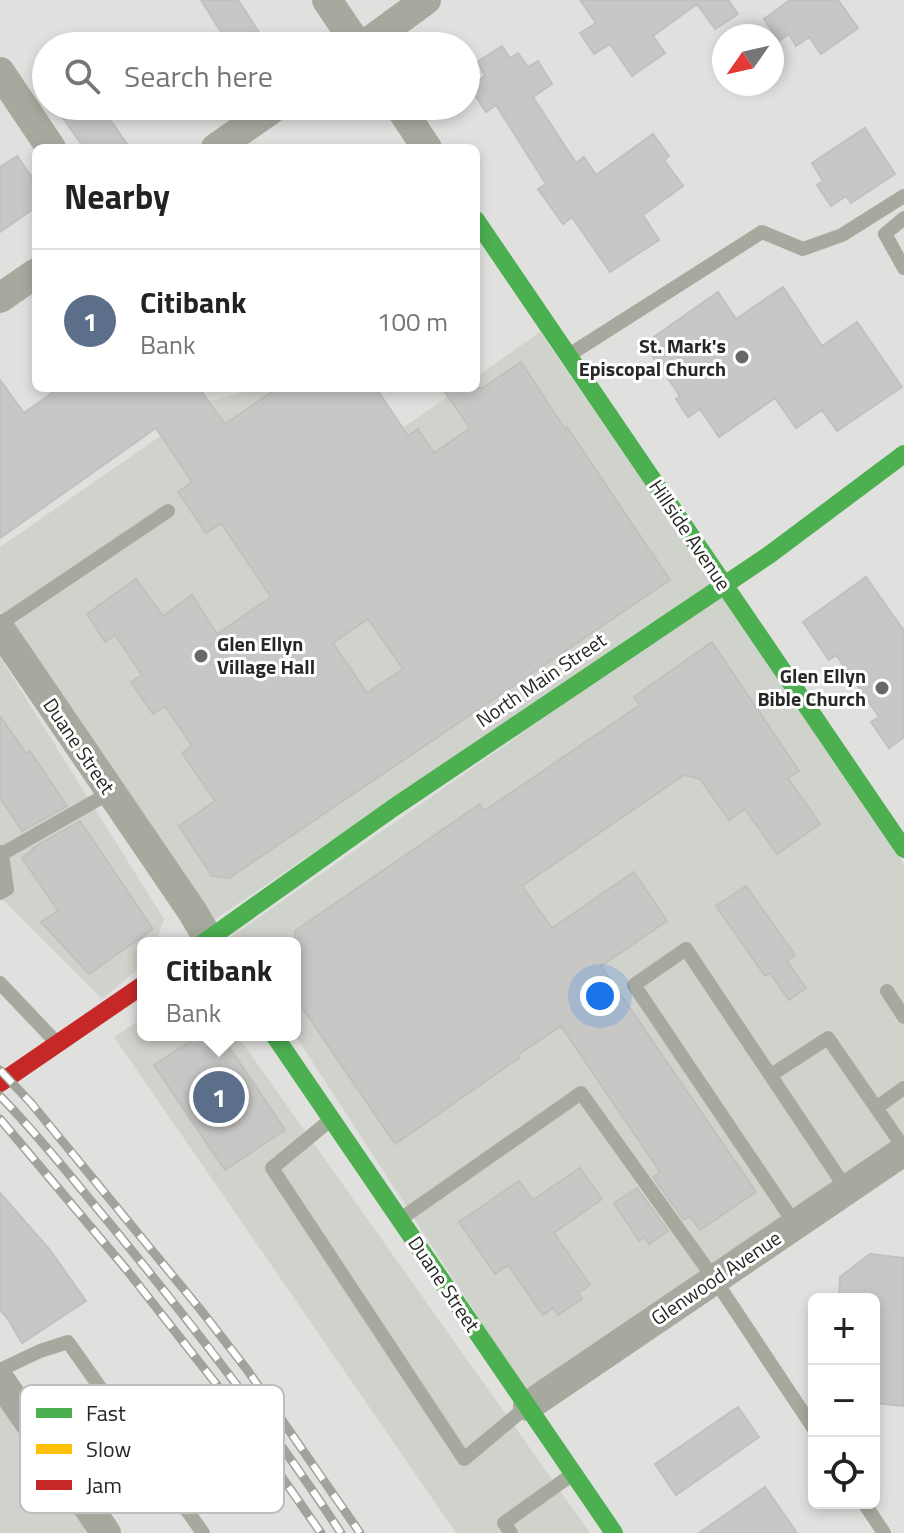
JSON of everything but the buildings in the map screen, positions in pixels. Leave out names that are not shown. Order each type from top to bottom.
[{"type":"street","points":[[327,0],[350,32]]},
{"type":"street","points":[[380,32],[426,0]]},
{"type":"street","points":[[0,72],[32,120]]},
{"type":"street","points":[[32,120],[48,144]]},
{"type":"street","points":[[222,144],[256,120]]},
{"type":"street","points":[[408,120],[424,144]]},
{"type":"street","name":"Hillside Avenue","points":[[480,226],[904,849]]},
{"type":"street","points":[[0,298],[32,276]]},
{"type":"street","name":"North Main Street","points":[[215,937],[393,808],[769,555],[904,454]]},
{"type":"street","name":"Duane Street","points":[[0,626],[192,911],[205,937]]},
{"type":"street","points":[[0,1083],[137,989]]},
{"type":"street","name":"Duane Street","points":[[278,1041],[614,1533]]},
{"type":"street","name":"Glenwood Avenue","points":[[528,1406],[904,1149]]},
{"type":"street","points":[[0,1380],[20,1409]]},
{"type":"street","points":[[92,1513],[106,1533]]},
{"type":"lane","points":[[568,356],[762,232],[803,249],[842,235],[904,196]]},
{"type":"lane","points":[[904,218],[885,234],[904,268]]},
{"type":"lane","points":[[0,626],[168,511]]},
{"type":"lane","points":[[0,893],[7,889],[1,853],[111,792]]},
{"type":"lane","points":[[795,1224],[634,985],[686,949],[847,1190]]},
{"type":"lane","points":[[0,983],[57,1044]]},
{"type":"lane","points":[[887,991],[904,1017]]},
{"type":"lane","points":[[771,1075],[828,1038],[904,1149]]},
{"type":"lane","points":[[876,1108],[904,1088]]},
{"type":"lane","points":[[400,1219],[581,1093],[715,1280],[808,1420]]},
{"type":"lane","points":[[332,1119],[272,1168],[464,1459],[528,1406]]},
{"type":"lane","points":[[0,1370],[68,1342],[98,1385]]},
{"type":"lane","points":[[511,1533],[504,1523],[574,1474]]},
{"type":"lane","points":[[868,1509],[884,1533]]},
{"type":"lane","points":[[189,1513],[203,1533]]},
{"type":"shaded area","points":[[540,332],[713,582],[211,922],[0,611],[0,547],[211,401],[244,392],[326,392],[368,452],[454,392],[480,392],[480,374]]},
{"type":"shaded area","points":[[720,595],[904,864],[904,1142],[530,1397],[299,1041],[301,937],[231,937]]},
{"type":"shaded area","points":[[0,657],[164,919],[158,937],[137,937],[137,970],[102,999],[0,897]]},
{"type":"shaded area","points":[[137,1022],[137,1041],[241,1041],[590,1533],[456,1533],[114,1037]]},
{"type":"shaded area","points":[[0,1388],[20,1417],[20,1513],[86,1513],[100,1533],[0,1533]]},
{"type":"railway","points":[[0,1070],[31,1103],[200,1309],[258,1385]]},
{"type":"railway","points":[[0,1096],[71,1176],[236,1385]]},
{"type":"railway","points":[[0,1119],[126,1269],[217,1385]]},
{"type":"railway","points":[[284,1423],[360,1533]]},
{"type":"railway","points":[[284,1450],[341,1533]]},
{"type":"railway","points":[[284,1480],[321,1533]]},
{"type":"traffic: fast","points":[[480,226],[904,849]]},
{"type":"traffic: fast","points":[[211,937],[393,808],[769,555],[904,454]]},
{"type":"traffic: fast","points":[[278,1041],[614,1533]]},
{"type":"traffic: jam","points":[[0,1083],[137,989]]},
{"type":"place","name":"St. Mark's Episcopal Church","points":[[742,357]]},
{"type":"place","name":"Glen Ellyn Village Hall","points":[[201,656]]},
{"type":"place","name":"Glen Ellyn Bible Church","points":[[882,688]]},
{"type":"place","name":"Citibank","points":[[219,1097]]}]
